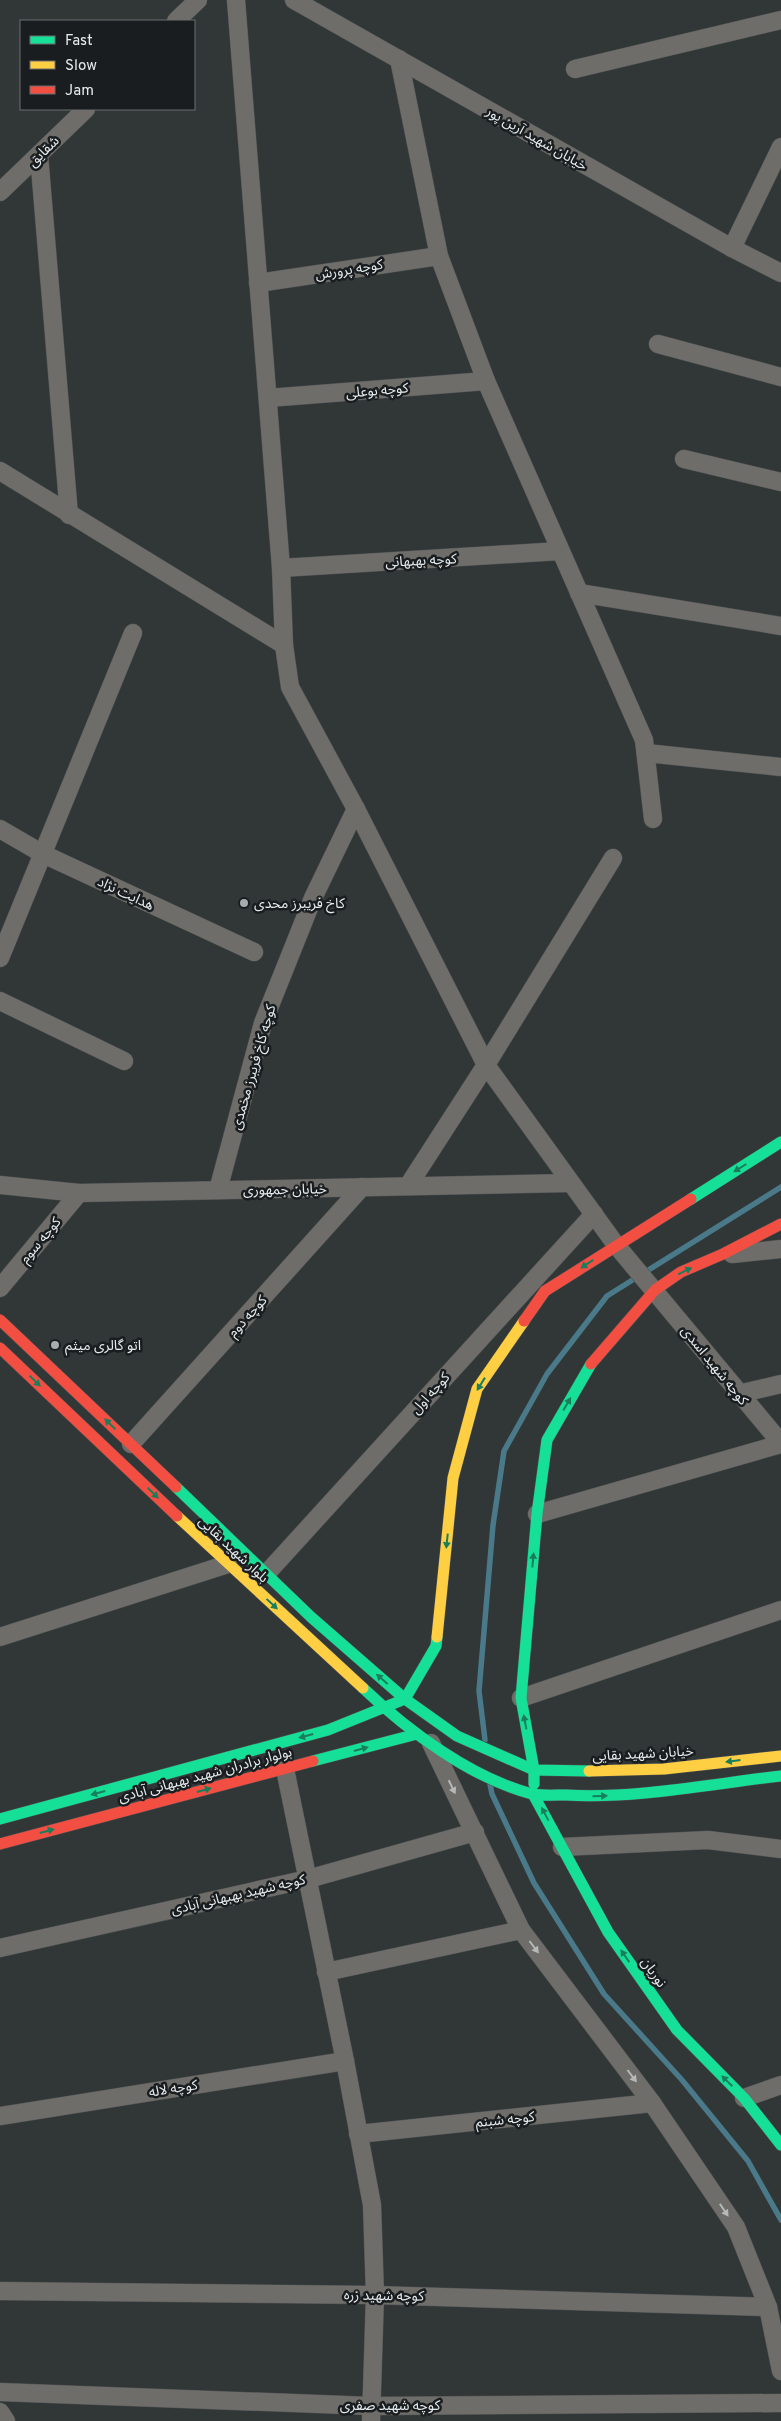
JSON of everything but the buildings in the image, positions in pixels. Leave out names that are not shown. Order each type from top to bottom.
[{"type":"main road","points":[[405,1699],[436,1646],[453,1478],[478,1389],[545,1292],[616,1245],[781,1142]]},
{"type":"main road","points":[[781,1224],[653,1287],[588,1368],[546,1440],[521,1698],[534,1770],[533,1794],[600,1797],[781,1776]]},
{"type":"main road","name":"بلوار شهید بقایی","points":[[0,1320],[267,1573],[310,1617],[405,1699],[448,1730],[508,1759]]},
{"type":"main road","name":"بلوار شهید بقایی","points":[[0,1348],[228,1564],[384,1707],[424,1738],[457,1760],[496,1780],[533,1794]]},
{"type":"main road","name":"بولوار برادران شهید بهبهانی آبادی","points":[[0,1819],[328,1730],[405,1699]]},
{"type":"main road","name":"بولوار برادران شهید بهبهانی آبادی","points":[[0,1844],[285,1769],[424,1738]]},
{"type":"main road","name":"خیابان شهید بقایی","points":[[508,1759],[534,1770],[593,1772],[664,1769],[781,1756]]},
{"type":"main road","name":"نوریان","points":[[533,1794],[608,1932],[677,2030],[744,2098],[781,2145]]},
{"type":"street","points":[[177,20],[198,0]]},
{"type":"street","name":"کوچه شهید اسدی","points":[[236,0],[281,568],[284,645],[290,687],[356,809],[486,1065],[616,1245],[653,1287],[738,1394],[781,1444]]},
{"type":"street","name":"خیابان شهید آرین پور","points":[[294,0],[732,248],[781,273]]},
{"type":"street","points":[[575,69],[781,20]]},
{"type":"street","points":[[399,59],[439,256],[486,381],[644,740],[654,818]]},
{"type":"street","name":"شقایق","points":[[0,192],[85,110]]},
{"type":"street","points":[[732,248],[781,147]]},
{"type":"street","points":[[39,155],[69,515]]},
{"type":"street","name":"کوچه پرورش","points":[[258,283],[439,256]]},
{"type":"street","points":[[658,344],[781,378]]},
{"type":"street","name":"کوچه بوعلی","points":[[268,398],[486,381]]},
{"type":"street","points":[[684,459],[781,482]]},
{"type":"street","points":[[0,471],[284,645]]},
{"type":"street","name":"کوچه بهبهانی","points":[[281,568],[560,551]]},
{"type":"street","points":[[579,593],[781,626]]},
{"type":"street","points":[[0,958],[133,633]]},
{"type":"street","points":[[646,753],[781,767]]},
{"type":"street","name":"کوچه کاخ فریبرز مخمدی","points":[[218,1190],[263,1023],[313,898],[356,809]]},
{"type":"street","name":"هدایت نژاد","points":[[0,829],[43,854],[254,952]]},
{"type":"street","points":[[408,1186],[486,1065],[613,858]]},
{"type":"street","points":[[0,1001],[124,1061]]},
{"type":"street","name":"خیابان جمهوری","points":[[0,1185],[79,1193],[570,1183]]},
{"type":"street","name":"کوچه دوم","points":[[131,1444],[362,1187]]},
{"type":"street","name":"کوچه سوم","points":[[0,1288],[79,1193]]},
{"type":"street","name":"کوچه اول","points":[[267,1573],[594,1214]]},
{"type":"street","points":[[723,1254],[781,1249]]},
{"type":"street","points":[[738,1394],[781,1384]]},
{"type":"street","points":[[538,1514],[781,1444]]},
{"type":"street","points":[[0,1637],[228,1564]]},
{"type":"street","points":[[521,1698],[781,1610]]},
{"type":"street","points":[[424,1738],[475,1832],[521,1930],[652,2103],[736,2227],[768,2307],[781,2371]]},
{"type":"street","points":[[285,1769],[345,2061],[372,2205],[376,2295],[371,2414]]},
{"type":"street","name":"کوچه شهید بهبهانی آبادی","points":[[0,1948],[308,1879],[475,1832]]},
{"type":"street","points":[[562,1847],[708,1840],[781,1849]]},
{"type":"street","points":[[326,1972],[521,1930]]},
{"type":"street","name":"کوچه لاله","points":[[0,2116],[345,2061]]},
{"type":"street","points":[[744,2098],[781,2085]]},
{"type":"street","name":"کوچه شبنم","points":[[358,2134],[652,2103]]},
{"type":"street","name":"کوچه شهید زره","points":[[0,2291],[376,2295],[768,2307]]},
{"type":"street","name":"کوچه شهید صفری","points":[[0,2392],[371,2414],[781,2403]]},
{"type":"street","points":[[0,2412],[6,2421]]},
{"type":"waterway","points":[[485,1740],[479,1691],[493,1525],[504,1451],[547,1374],[607,1296],[781,1187]]},
{"type":"waterway","points":[[490,1784],[492,1794],[534,1883],[604,1994],[682,2080],[748,2161],[781,2220]]},
{"type":"traffic: fast","points":[[691,1199],[781,1142]]},
{"type":"traffic: fast","points":[[534,1784],[534,1770],[521,1698],[537,1514],[547,1440],[591,1364]]},
{"type":"traffic: fast","points":[[176,1487],[311,1617],[405,1699],[457,1736],[534,1770],[589,1771]]},
{"type":"traffic: fast","points":[[0,1819],[328,1730],[405,1699],[436,1646],[437,1637]]},
{"type":"traffic: fast","points":[[363,1688],[420,1736],[464,1765],[509,1787],[532,1794],[620,1795],[781,1776]]},
{"type":"traffic: fast","points":[[313,1761],[417,1734]]},
{"type":"traffic: fast","points":[[533,1794],[608,1932],[677,2030],[744,2098],[781,2145]]},
{"type":"traffic: slow","points":[[437,1637],[453,1478],[477,1389],[524,1321]]},
{"type":"traffic: slow","points":[[177,1516],[363,1688]]},
{"type":"traffic: slow","points":[[589,1771],[664,1769],[781,1756]]},
{"type":"traffic: jam","points":[[524,1321],[545,1291],[691,1199]]},
{"type":"traffic: jam","points":[[591,1364],[655,1290],[681,1272],[723,1254],[781,1224]]},
{"type":"traffic: jam","points":[[0,1320],[176,1487]]},
{"type":"traffic: jam","points":[[0,1348],[177,1516]]},
{"type":"traffic: jam","points":[[0,1844],[313,1761]]},
{"type":"place","name":"کاخ فریبرز محدی","points":[[244,903]]},
{"type":"place","name":"اتو گالری میثم","points":[[55,1345]]}]
